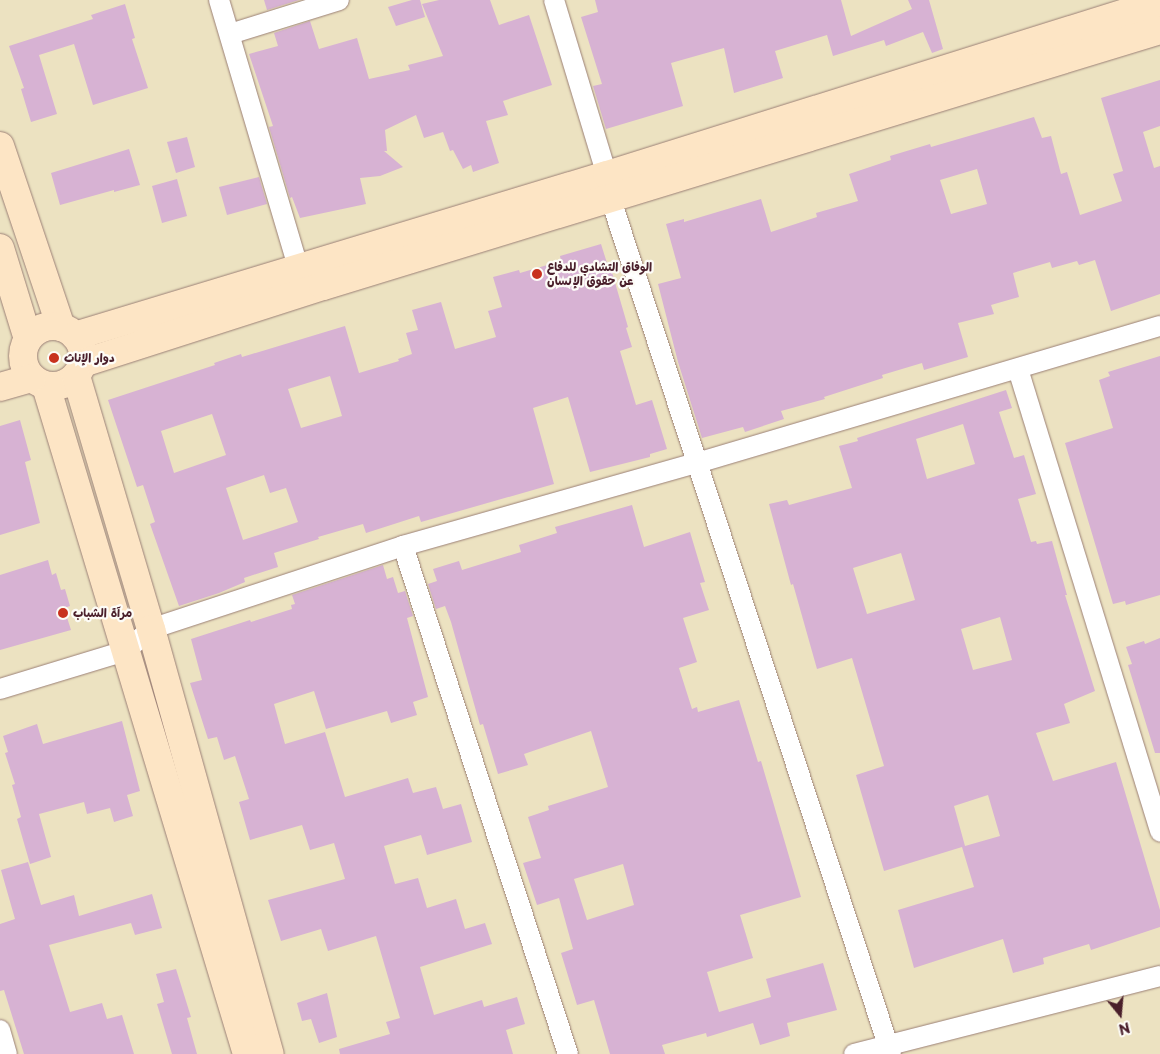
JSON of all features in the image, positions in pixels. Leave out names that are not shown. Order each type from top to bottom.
[{"type":"street","points":[[219,0],[298,267]]},
{"type":"street","points":[[230,34],[339,0]]},
{"type":"street","points":[[554,0],[609,187],[696,463],[889,1049]]},
{"type":"street","points":[[0,387],[39,382],[63,385],[80,369],[609,187],[1160,2]]},
{"type":"street","points":[[17,349],[43,328],[68,331],[298,267],[609,187],[648,186],[1160,30]]},
{"type":"street","points":[[0,146],[68,331],[81,344],[80,369],[270,1054]]},
{"type":"street","points":[[0,248],[17,349],[24,366],[39,382],[125,651],[247,1054]]},
{"type":"street","points":[[0,689],[125,651],[151,629],[403,546],[696,463],[1160,326]]},
{"type":"street","points":[[1018,369],[1160,832]]},
{"type":"street","points":[[403,546],[568,1054]]},
{"type":"street","points":[[854,1054],[889,1049],[1158,983]]},
{"type":"street","points":[[0,1030],[7,1054]]},
{"type":"building","points":[[264,0],[299,0],[267,10]]},
{"type":"building","points":[[412,0],[420,0],[425,17],[396,26],[388,7]]},
{"type":"building","points":[[439,0],[490,0],[499,25],[529,15],[552,85],[503,101],[508,115],[486,121],[499,163],[473,172],[471,165],[463,169],[453,150],[450,151],[443,132],[424,138],[416,115],[385,130],[387,151],[384,151],[403,167],[380,176],[360,178],[366,204],[300,218],[292,197],[290,198],[269,127],[273,126],[249,54],[278,46],[274,33],[310,21],[319,49],[357,38],[369,79],[410,70],[408,65],[443,56],[422,4]]},
{"type":"building","points":[[595,0],[841,0],[851,36],[912,9],[908,0],[929,0],[943,49],[932,53],[923,32],[886,46],[884,40],[833,56],[827,35],[775,51],[783,78],[734,93],[724,48],[671,63],[683,106],[606,129],[593,86],[602,84],[581,17],[598,12]]},
{"type":"building","points":[[125,4],[135,38],[132,39],[148,88],[93,105],[74,44],[39,55],[57,114],[31,122],[21,89],[24,88],[9,46],[93,19],[91,15]]},
{"type":"building","points":[[1160,80],[1160,126],[1143,132],[1154,168],[1160,166],[1160,294],[1111,311],[1095,260],[1079,265],[1077,261],[1052,268],[1050,262],[1013,273],[1019,297],[991,305],[994,314],[958,323],[968,357],[924,370],[922,363],[882,375],[883,378],[824,397],[825,399],[781,411],[784,419],[745,432],[743,427],[702,438],[678,362],[658,284],[681,278],[666,224],[684,219],[684,222],[761,199],[771,232],[817,217],[816,213],[858,201],[849,174],[891,160],[890,156],[930,144],[931,147],[1034,117],[1042,138],[1051,136],[1061,174],[1067,172],[1080,215],[1122,201],[1113,174],[1123,171],[1101,98]],"holes":[[[977,169],[987,204],[951,214],[940,180]]]},
{"type":"building","points":[[187,137],[195,167],[176,173],[167,142]]},
{"type":"building","points":[[129,149],[140,185],[60,205],[51,173]]},
{"type":"building","points":[[259,177],[267,204],[227,215],[219,187]]},
{"type":"building","points":[[177,179],[187,216],[162,223],[152,186]]},
{"type":"building","points":[[601,244],[607,263],[609,262],[628,327],[626,328],[632,347],[620,351],[636,405],[652,400],[667,449],[650,454],[650,457],[590,472],[568,397],[533,408],[554,484],[421,522],[419,516],[366,533],[363,524],[318,537],[319,539],[274,553],[278,567],[244,578],[245,582],[219,593],[179,606],[150,524],[155,522],[143,485],[137,487],[108,400],[215,365],[214,363],[241,354],[242,357],[345,326],[359,373],[399,361],[398,359],[412,354],[406,333],[418,330],[412,310],[441,302],[455,349],[496,337],[488,311],[502,307],[493,277],[519,270],[520,273],[561,261],[560,256]],"holes":[[[330,376],[342,416],[301,428],[288,389]],[[212,414],[226,455],[174,473],[161,431]],[[264,475],[270,493],[286,488],[298,522],[243,540],[226,488]]]},
{"type":"building","points":[[1160,356],[1160,595],[1126,605],[1125,601],[1113,604],[1065,443],[1113,428],[1099,380],[1110,376],[1108,372]]},
{"type":"building","points":[[1006,390],[1012,408],[999,412],[1014,458],[1024,455],[1036,494],[1018,499],[1031,542],[1036,541],[1037,544],[1052,541],[1067,595],[1065,595],[1095,691],[1064,704],[1070,723],[1036,733],[1053,781],[1116,762],[1160,910],[1160,927],[1091,950],[1089,944],[1043,958],[1044,964],[1013,973],[1003,939],[914,968],[898,910],[974,887],[962,847],[884,871],[856,775],[884,766],[852,658],[817,669],[793,584],[791,585],[769,504],[787,500],[789,505],[852,488],[839,446],[858,441],[857,438]],"holes":[[[963,424],[975,464],[927,479],[916,439]],[[901,553],[915,600],[867,614],[853,568]],[[1000,617],[1012,660],[973,670],[961,629]],[[988,795],[1000,836],[965,846],[954,806]]]},
{"type":"building","points":[[20,420],[31,460],[25,462],[40,523],[0,535],[0,426]]},
{"type":"building","points":[[632,505],[644,547],[690,532],[705,582],[700,583],[709,610],[683,618],[697,662],[679,668],[692,709],[697,707],[698,712],[739,700],[758,762],[761,761],[801,897],[740,915],[753,958],[707,972],[719,1012],[771,997],[766,979],[823,963],[837,1010],[787,1023],[790,1036],[760,1045],[753,1023],[707,1037],[706,1033],[662,1045],[665,1054],[610,1054],[594,1000],[577,1005],[561,953],[573,949],[559,898],[537,905],[523,863],[541,858],[528,817],[549,810],[548,806],[608,787],[591,731],[524,754],[528,765],[498,774],[483,724],[480,725],[451,622],[445,606],[436,609],[428,584],[437,581],[433,569],[459,561],[462,570],[521,552],[519,545],[557,533],[555,527]],"holes":[[[623,864],[634,905],[587,920],[574,879]]]},
{"type":"building","points":[[48,560],[52,575],[56,573],[61,590],[65,589],[70,606],[64,608],[71,630],[0,650],[0,575]]},
{"type":"building","points":[[383,565],[387,579],[393,577],[398,593],[405,591],[413,616],[407,618],[428,697],[413,702],[417,715],[391,723],[387,711],[326,729],[314,691],[274,704],[285,744],[325,732],[345,797],[408,778],[413,793],[436,787],[443,809],[461,804],[472,842],[427,855],[421,835],[384,846],[395,884],[418,878],[427,908],[456,899],[465,929],[485,923],[492,944],[420,967],[434,1015],[482,1000],[484,1007],[517,997],[525,1024],[506,1030],[513,1054],[340,1054],[339,1049],[390,1034],[386,1022],[400,1018],[376,936],[328,951],[321,929],[281,941],[268,900],[345,879],[334,843],[310,850],[302,825],[250,840],[239,802],[249,799],[235,756],[224,760],[217,737],[208,739],[190,683],[202,680],[191,639],[292,609],[291,605],[295,604],[292,595]]},
{"type":"building","points":[[1160,638],[1160,753],[1155,753],[1128,665],[1132,664],[1126,647],[1144,641],[1145,644]]},
{"type":"building","points":[[122,721],[140,791],[127,795],[133,816],[114,822],[110,808],[87,814],[84,802],[39,814],[51,857],[30,864],[17,819],[21,817],[12,785],[15,784],[5,753],[8,752],[3,736],[37,724],[43,744]]},
{"type":"building","points":[[28,862],[41,905],[74,895],[79,916],[152,894],[162,928],[135,935],[131,923],[49,945],[70,1012],[102,1003],[107,1019],[122,1015],[134,1054],[24,1054],[4,990],[0,991],[0,924],[15,919],[1,870]]},
{"type":"building","points":[[176,969],[191,1017],[187,1018],[197,1054],[172,1054],[157,1004],[164,1002],[156,974]]},
{"type":"building","points":[[327,993],[337,1037],[319,1043],[311,1019],[302,1021],[297,1003]]},
{"type":"place","name":"الوفاق التشادي للدفاع عن حقوق الإنسان","points":[[537,274]]},
{"type":"place","name":"دوار الإناث","points":[[54,358]]},
{"type":"place","name":"مرآة الشباب","points":[[63,613]]}]
